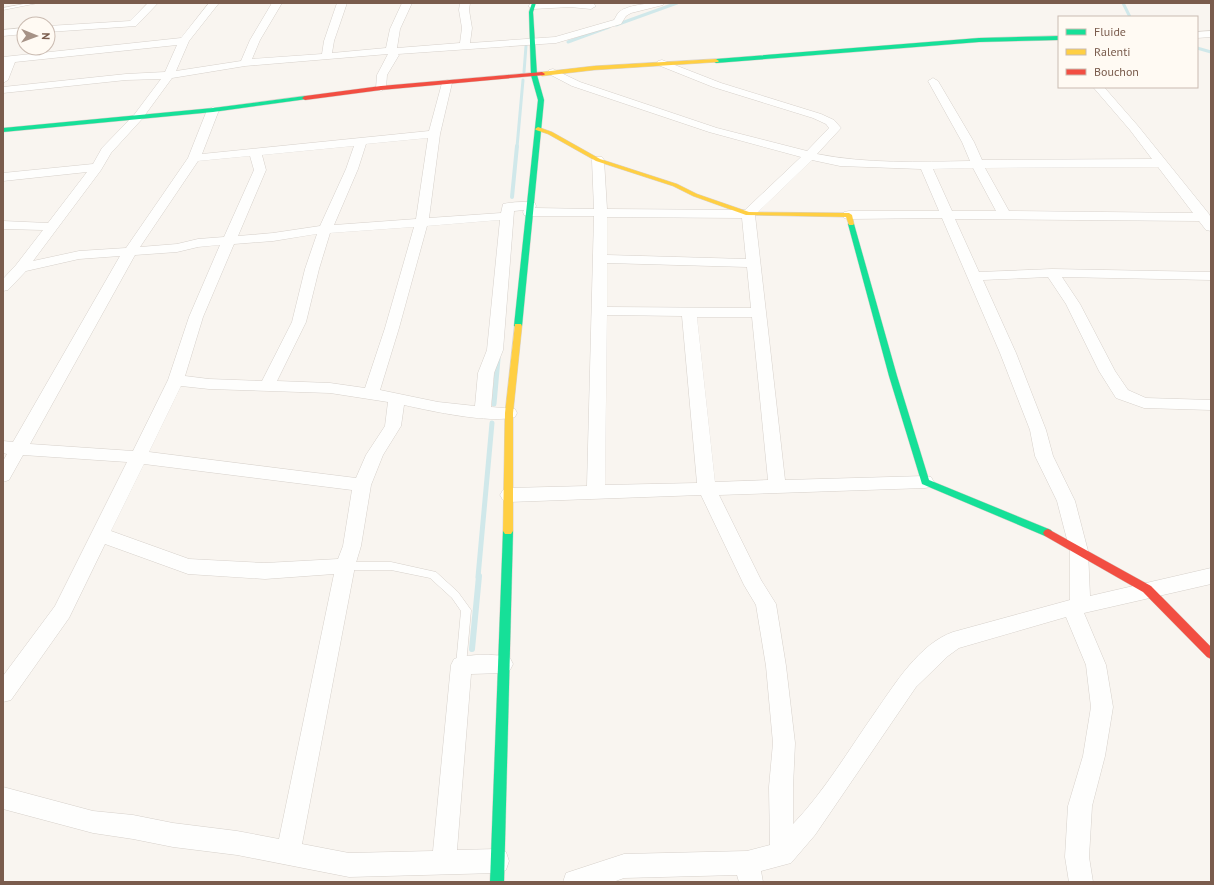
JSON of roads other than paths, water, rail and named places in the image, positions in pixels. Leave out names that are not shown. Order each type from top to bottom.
[{"type":"street","points":[[114,49],[133,24],[153,3]]},
{"type":"street","points":[[3,287],[21,268],[50,227],[97,167],[106,151],[138,117],[169,75],[175,58],[184,41],[198,21],[214,3]]},
{"type":"street","points":[[245,63],[255,40],[278,3]]},
{"type":"street","points":[[327,56],[328,42],[342,3]]},
{"type":"street","points":[[381,88],[382,75],[394,55],[391,51],[395,29],[407,3]]},
{"type":"street","points":[[465,3],[464,10],[467,28],[465,46]]},
{"type":"street","points":[[3,798],[92,822],[133,827],[173,835],[237,843],[349,865],[444,863],[497,872],[509,495],[510,413],[538,129],[540,93],[534,75],[531,12],[534,4],[571,3],[593,14],[618,22],[622,14],[628,11],[660,3]]},
{"type":"street","points":[[184,41],[7,60],[5,90],[126,77],[169,75],[245,63],[556,40],[593,14]]},
{"type":"street","points":[[56,29],[133,24]]},
{"type":"street","points":[[3,33],[16,32]]},
{"type":"street","points":[[1198,35],[1211,34]]},
{"type":"street","points":[[3,130],[213,110],[381,88],[534,75],[552,72],[662,63],[777,57],[979,40],[1058,38]]},
{"type":"street","points":[[662,63],[717,85],[817,116],[830,122],[836,128],[811,156],[786,176],[748,214]]},
{"type":"street","points":[[552,72],[576,84],[713,130],[811,156],[840,162],[926,166],[977,164],[1161,163]]},
{"type":"street","points":[[933,81],[968,142],[977,164],[1005,215]]},
{"type":"street","points":[[371,394],[392,328],[422,222],[434,134],[447,83]]},
{"type":"street","points":[[1099,88],[1134,128],[1207,222]]},
{"type":"street","points":[[3,476],[11,448],[130,251],[194,158],[213,110]]},
{"type":"street","points":[[538,129],[550,133],[598,160],[675,185],[695,195],[748,214]]},
{"type":"street","points":[[194,158],[434,134]]},
{"type":"street","points":[[267,386],[299,322],[312,269],[326,229],[352,169],[361,142]]},
{"type":"street","points":[[3,693],[62,612],[176,380],[196,317],[260,170],[255,152]]},
{"type":"street","points":[[596,493],[601,213],[598,160]]},
{"type":"street","points":[[926,166],[1008,352],[1038,430],[1044,456],[1066,502],[1079,551],[1076,607],[1096,665],[1102,707],[1094,756],[1080,806],[1077,858],[1081,882]]},
{"type":"street","points":[[4,179],[97,167]]},
{"type":"street","points":[[482,412],[487,365],[495,350],[508,207],[601,213],[1005,215],[1207,222]]},
{"type":"street","points":[[748,214],[777,486]]},
{"type":"street","points":[[849,215],[893,376],[925,482]]},
{"type":"street","points":[[21,268],[79,255],[177,248],[198,243],[326,229],[371,227],[507,216]]},
{"type":"street","points":[[3,225],[50,227]]},
{"type":"street","points":[[599,259],[753,263]]},
{"type":"street","points":[[975,276],[1052,273],[1211,276]]},
{"type":"street","points":[[1052,273],[1073,304],[1107,372],[1122,394],[1144,403],[1211,405]]},
{"type":"street","points":[[599,311],[759,313]]},
{"type":"street","points":[[689,312],[707,489],[754,585],[766,604],[776,666],[784,744],[781,787],[782,854]]},
{"type":"street","points":[[176,380],[209,384],[330,388],[397,398],[438,407],[482,412],[510,413]]},
{"type":"street","points":[[288,853],[318,696],[346,566],[352,546],[362,485],[374,454],[393,426],[397,398]]},
{"type":"street","points":[[11,448],[138,457],[362,485]]},
{"type":"street","points":[[509,495],[925,482],[1050,534],[1147,590],[1186,627],[1211,654]]},
{"type":"street","points":[[99,534],[188,566],[265,571],[346,566]]},
{"type":"street","points":[[575,882],[624,866],[749,872],[782,854],[807,827],[909,681],[923,665],[953,641],[970,635],[1076,607],[1211,576]]},
{"type":"street","points":[[444,863],[461,665],[503,664]]},
{"type":"lane","points":[[3,9],[36,3]]},
{"type":"lane","points":[[346,566],[391,566],[433,575],[455,595],[466,610],[461,665]]},
{"type":"waterway","points":[[616,25],[677,3]]},
{"type":"waterway","points":[[1123,3],[1130,16]]},
{"type":"waterway","points":[[568,42],[609,27]]},
{"type":"waterway","points":[[524,72],[526,46]]},
{"type":"waterway","points":[[1198,48],[1211,52]]},
{"type":"waterway","points":[[517,147],[523,80]]},
{"type":"waterway","points":[[512,197],[517,146]]},
{"type":"waterway","points":[[494,404],[498,359]]},
{"type":"waterway","points":[[478,577],[492,423]]},
{"type":"waterway","points":[[472,649],[479,576]]}]
